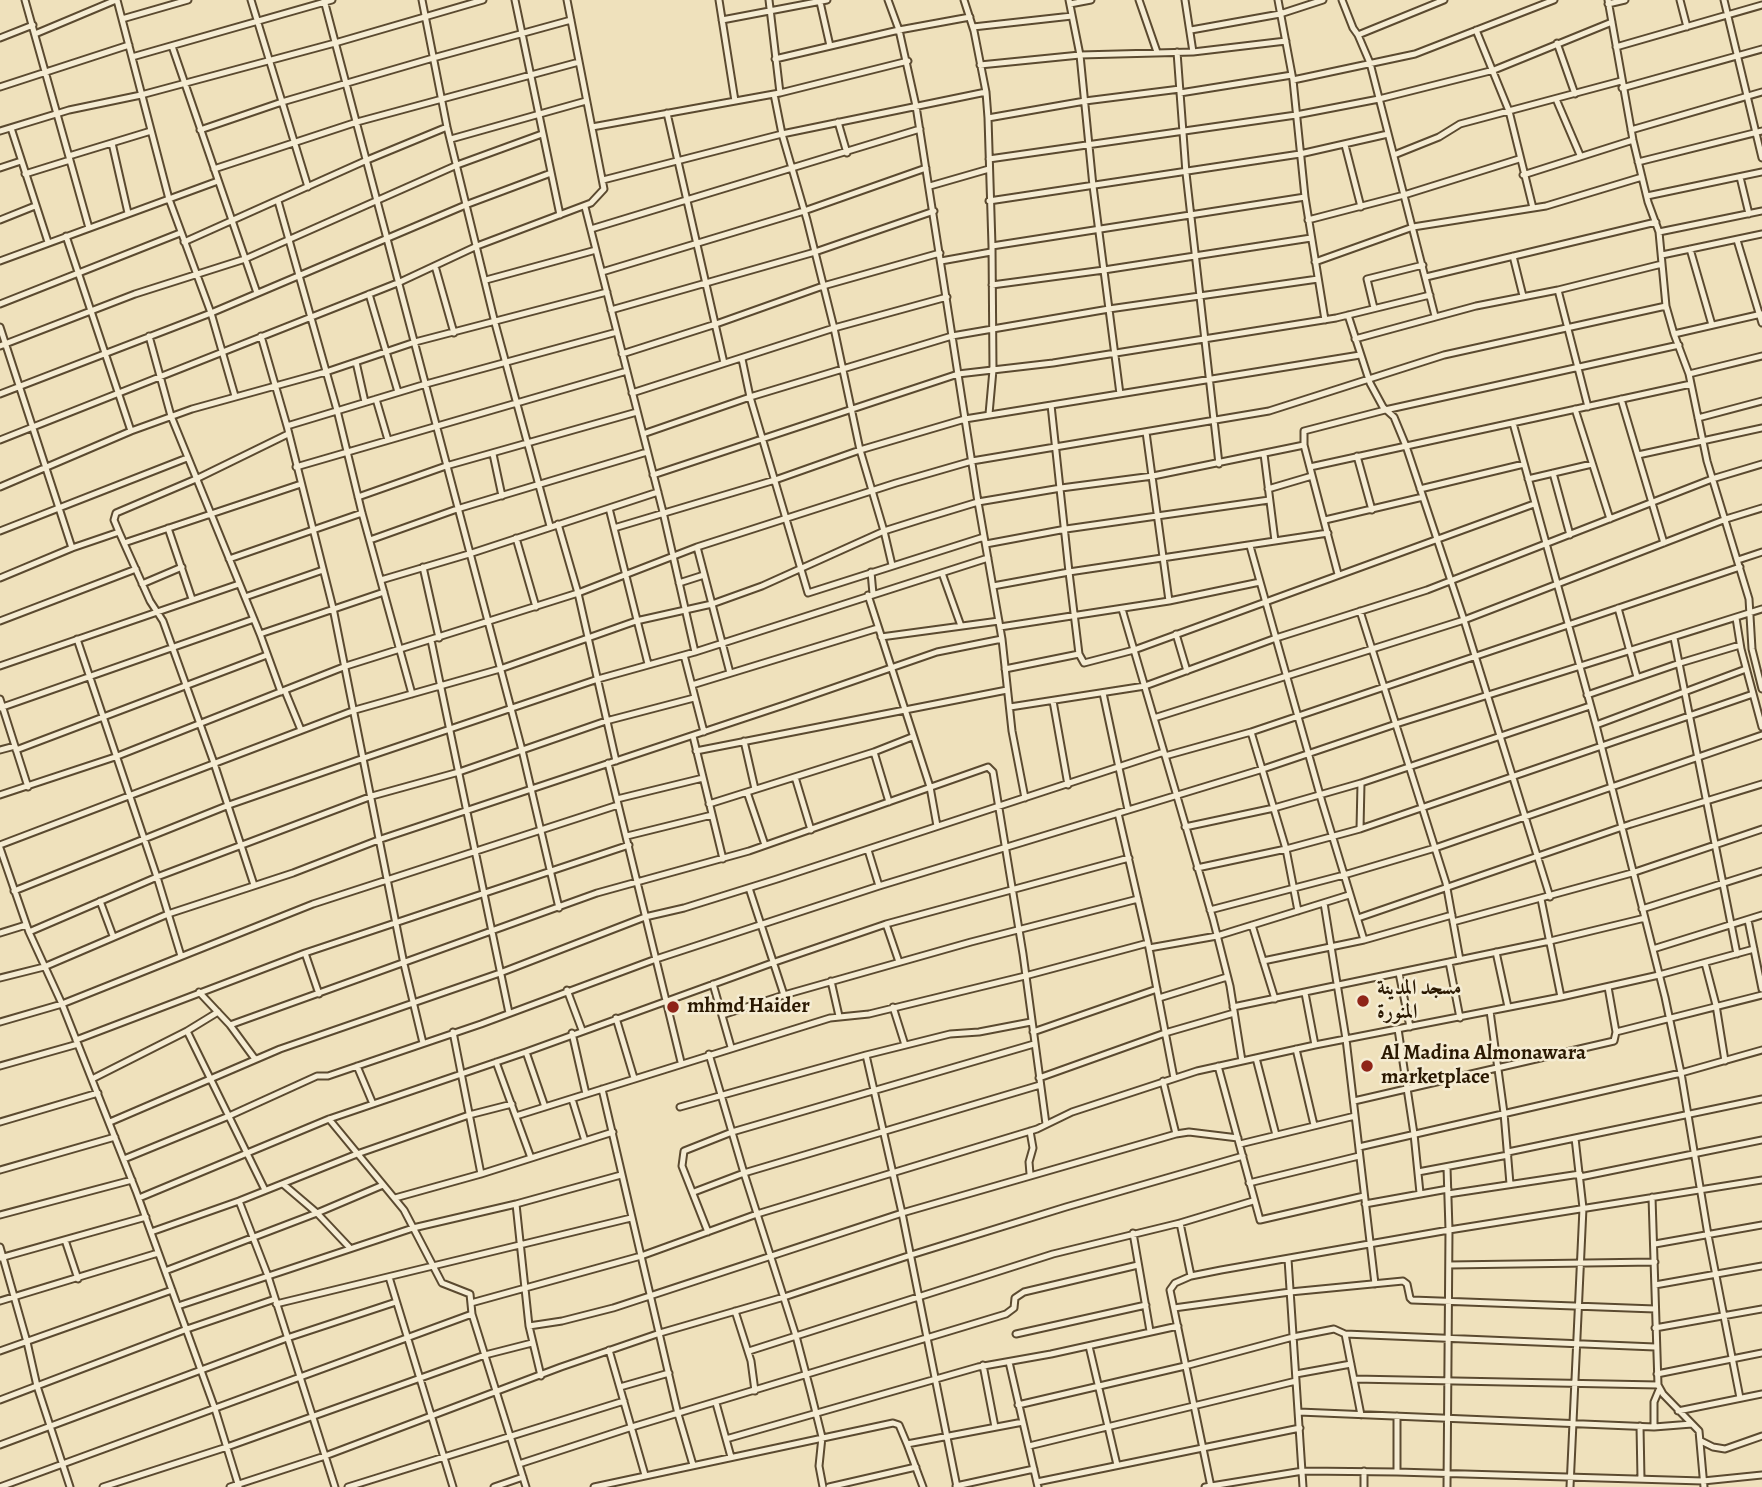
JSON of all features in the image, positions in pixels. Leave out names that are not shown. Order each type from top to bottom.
[{"type":"street","points":[[25,0],[89,228]]},
{"type":"street","points":[[35,34],[117,0],[169,199],[211,313],[235,396]]},
{"type":"street","points":[[122,19],[188,0]]},
{"type":"street","points":[[251,0],[308,187]]},
{"type":"street","points":[[422,0],[447,127],[495,323],[550,526]]},
{"type":"street","points":[[0,131],[56,113],[184,84],[483,0]]},
{"type":"street","points":[[515,0],[560,215]]},
{"type":"street","points":[[0,440],[400,282],[477,246],[585,207],[602,193],[604,188],[568,0]]},
{"type":"street","points":[[719,0],[735,101]]},
{"type":"street","points":[[769,0],[782,134],[815,252],[860,450],[892,565]]},
{"type":"street","points":[[722,20],[827,0]]},
{"type":"street","points":[[888,0],[908,61],[930,186],[978,502],[1000,624],[1012,731],[1025,799]]},
{"type":"street","points":[[964,0],[973,27],[986,92],[988,118],[993,370],[989,414]]},
{"type":"street","points":[[1091,0],[1070,2],[1086,102],[1093,187],[1120,394]]},
{"type":"street","points":[[1139,0],[1157,52]]},
{"type":"street","points":[[1185,0],[1193,52]]},
{"type":"street","points":[[1278,0],[1293,77],[1308,220],[1325,320]]},
{"type":"street","points":[[1191,30],[1280,14],[1323,0]]},
{"type":"street","points":[[1342,0],[1353,28],[1363,41],[1370,63],[1435,316]]},
{"type":"street","points":[[1358,35],[1444,0]]},
{"type":"street","points":[[988,118],[1086,102],[1293,77],[1415,54],[1554,0]]},
{"type":"street","points":[[1625,0],[1608,2],[1631,130],[1659,232],[1666,306],[1689,374],[1712,479],[1739,563],[1750,613],[1755,663],[1762,689]]},
{"type":"street","points":[[1680,0],[1687,27]]},
{"type":"street","points":[[1724,0],[1759,132],[1762,158]]},
{"type":"street","points":[[132,57],[327,1],[335,43],[512,709],[559,908]]},
{"type":"street","points":[[820,2],[830,46]]},
{"type":"street","points":[[1616,47],[1762,5]]},
{"type":"street","points":[[973,27],[1072,16]]},
{"type":"street","points":[[775,59],[899,30],[970,17]]},
{"type":"street","points":[[200,130],[346,83],[571,20]]},
{"type":"street","points":[[989,159],[1296,114],[1379,99],[1494,71],[1612,22]]},
{"type":"street","points":[[0,38],[33,25]]},
{"type":"street","points":[[1476,30],[1509,111],[1533,208]]},
{"type":"street","points":[[980,65],[1080,55],[1193,52],[1286,41]]},
{"type":"street","points":[[1557,43],[1575,94]]},
{"type":"street","points":[[0,87],[129,45]]},
{"type":"street","points":[[172,46],[257,293]]},
{"type":"street","points":[[1394,155],[1439,137],[1460,124],[1762,49]]},
{"type":"street","points":[[1177,52],[1186,173],[1219,464]]},
{"type":"street","points":[[592,127],[777,93],[908,61]]},
{"type":"street","points":[[214,169],[357,122],[529,73],[579,62]]},
{"type":"street","points":[[603,180],[782,134],[986,92]]},
{"type":"street","points":[[1631,130],[1762,92]]},
{"type":"street","points":[[1556,99],[1580,155]]},
{"type":"street","points":[[450,139],[586,101]]},
{"type":"street","points":[[667,113],[724,363]]},
{"type":"street","points":[[838,122],[846,153]]},
{"type":"street","points":[[184,242],[447,127]]},
{"type":"street","points":[[11,128],[48,242]]},
{"type":"street","points":[[591,229],[920,130]]},
{"type":"street","points":[[25,174],[151,131]]},
{"type":"street","points":[[1638,162],[1759,132]]},
{"type":"street","points":[[3,345],[92,310],[245,259],[457,165],[542,134]]},
{"type":"street","points":[[989,201],[1300,154],[1388,134]]},
{"type":"street","points":[[1523,175],[1633,140]]},
{"type":"street","points":[[112,144],[128,213]]},
{"type":"street","points":[[1345,145],[1361,207]]},
{"type":"street","points":[[1308,220],[1404,195],[1519,159]]},
{"type":"street","points":[[0,167],[22,161]]},
{"type":"street","points":[[601,272],[804,211],[926,168]]},
{"type":"street","points":[[930,186],[989,169]]},
{"type":"street","points":[[1647,196],[1762,172]]},
{"type":"street","points":[[0,394],[211,313],[468,204],[551,173]]},
{"type":"street","points":[[1315,262],[1413,227],[1533,208],[1642,177]]},
{"type":"street","points":[[1740,177],[1749,214]]},
{"type":"street","points":[[0,261],[218,181]]},
{"type":"street","points":[[941,261],[1098,229],[1305,197]]},
{"type":"street","points":[[278,201],[291,239],[412,694]]},
{"type":"street","points":[[0,220],[36,206]]},
{"type":"street","points":[[585,207],[663,512],[695,652]]},
{"type":"street","points":[[611,310],[815,252],[934,211]]},
{"type":"street","points":[[1659,232],[1762,211]]},
{"type":"street","points":[[1426,277],[1656,222]]},
{"type":"street","points":[[0,304],[180,233]]},
{"type":"street","points":[[1662,255],[1762,234]]},
{"type":"street","points":[[66,236],[131,431]]},
{"type":"street","points":[[992,285],[1311,238]]},
{"type":"street","points":[[1737,240],[1762,323]]},
{"type":"street","points":[[1690,249],[1712,325]]},
{"type":"street","points":[[486,281],[596,250]]},
{"type":"street","points":[[622,354],[823,286],[940,253]]},
{"type":"street","points":[[1513,256],[1523,296]]},
{"type":"street","points":[[1355,338],[1435,316],[1558,290],[1662,264]]},
{"type":"street","points":[[1374,308],[1367,279],[1423,265]]},
{"type":"street","points":[[435,266],[454,333]]},
{"type":"street","points":[[643,434],[750,397],[952,336],[1109,309],[1318,279]]},
{"type":"street","points":[[1558,290],[1588,407]]},
{"type":"street","points":[[0,487],[171,416],[275,384],[326,372],[415,342],[607,292]]},
{"type":"street","points":[[369,293],[398,392]]},
{"type":"street","points":[[653,475],[958,374],[1115,354],[1325,320],[1430,295]]},
{"type":"street","points":[[632,393],[834,328],[947,297]]},
{"type":"street","points":[[0,795],[115,757],[346,666],[578,593],[697,547],[972,461],[1269,411],[1444,355],[1666,306]]},
{"type":"street","points":[[1674,334],[1761,314]]},
{"type":"street","points":[[1348,316],[1367,378],[1385,410],[1394,417],[1406,446],[1527,817],[1550,897]]},
{"type":"street","points":[[0,327],[3,345],[72,548]]},
{"type":"street","points":[[287,426],[426,384],[617,332]]},
{"type":"street","points":[[149,336],[171,416],[187,458],[267,655],[301,730]]},
{"type":"street","points":[[261,336],[287,426],[333,608],[390,881],[404,964],[424,1043]]},
{"type":"street","points":[[1338,574],[1304,445],[1303,432],[1385,410],[1679,345]]},
{"type":"street","points":[[614,528],[965,419],[1360,355]]},
{"type":"street","points":[[1689,374],[1762,356]]},
{"type":"street","points":[[742,359],[750,397],[808,593],[984,537]]},
{"type":"street","points":[[356,362],[365,402]]},
{"type":"street","points":[[296,467],[627,371]]},
{"type":"street","points":[[1310,467],[1690,384]]},
{"type":"street","points":[[376,399],[388,440]]},
{"type":"street","points":[[1621,399],[1664,543]]},
{"type":"street","points":[[1698,418],[1762,401]]},
{"type":"street","points":[[1051,405],[1079,654],[1084,663],[1134,650],[1534,504]]},
{"type":"street","points":[[1576,410],[1610,519]]},
{"type":"street","points":[[358,497],[446,467],[637,412]]},
{"type":"street","points":[[1513,423],[1596,725],[1670,1018],[1740,1398]]},
{"type":"street","points":[[1638,455],[1762,428]]},
{"type":"street","points":[[1146,432],[1169,601]]},
{"type":"street","points":[[254,885],[173,648],[114,520],[116,513],[196,479],[288,434]]},
{"type":"street","points":[[239,1485],[215,1409],[139,1198],[62,1004],[28,929],[0,846],[355,710],[500,669],[636,621],[712,604],[762,586],[801,566],[884,531],[978,502],[1153,476],[1304,445]]},
{"type":"street","points":[[370,540],[457,509],[647,452]]},
{"type":"street","points":[[493,454],[502,496]]},
{"type":"street","points":[[1264,454],[1275,541]]},
{"type":"street","points":[[1357,456],[1372,510]]},
{"type":"street","points":[[0,531],[187,458]]},
{"type":"street","points":[[1420,489],[1524,464]]},
{"type":"street","points":[[1528,479],[1592,464]]},
{"type":"street","points":[[1010,707],[1145,686],[1276,638],[1451,581],[1712,479],[1762,464]]},
{"type":"street","points":[[1553,473],[1570,535]]},
{"type":"street","points":[[1268,489],[1312,477]]},
{"type":"street","points":[[124,543],[301,484]]},
{"type":"street","points":[[381,580],[658,492]]},
{"type":"street","points":[[1325,520],[1423,497]]},
{"type":"street","points":[[986,544],[1066,529],[1269,500]]},
{"type":"street","points":[[609,508],[648,664]]},
{"type":"street","points":[[1154,718],[1464,621],[1557,583],[1762,508]]},
{"type":"street","points":[[229,559],[362,513]]},
{"type":"street","points":[[558,524],[578,593],[616,761]]},
{"type":"street","points":[[168,528],[192,599]]},
{"type":"street","points":[[0,578],[119,532]]},
{"type":"street","points":[[993,586],[1328,533]]},
{"type":"street","points":[[516,538],[536,607]]},
{"type":"street","points":[[1250,546],[1364,940]]},
{"type":"street","points":[[697,547],[730,673]]},
{"type":"street","points":[[110,1122],[255,1059],[500,973],[645,917],[749,888],[1164,754],[1251,732],[1383,685],[1569,626],[1762,552]]},
{"type":"street","points":[[14,891],[229,806],[364,758],[598,679],[695,652],[988,558]]},
{"type":"street","points":[[142,584],[181,567]]},
{"type":"street","points":[[423,567],[439,638]]},
{"type":"street","points":[[0,621],[136,569]]},
{"type":"street","points":[[245,597],[323,570]]},
{"type":"street","points":[[871,572],[870,595],[878,628],[930,787],[937,826]]},
{"type":"street","points":[[942,573],[961,626]]},
{"type":"street","points":[[679,583],[704,575]]},
{"type":"street","points":[[881,637],[961,626],[1075,616],[1169,601],[1260,582]]},
{"type":"street","points":[[0,666],[239,584]]},
{"type":"street","points":[[260,634],[384,592]]},
{"type":"street","points":[[1618,608],[1637,677]]},
{"type":"street","points":[[1122,609],[1217,936],[1234,1010],[1242,1061]]},
{"type":"street","points":[[124,1159],[317,1076],[328,1076],[424,1043],[656,959],[1004,846],[1263,769],[1396,724],[1762,609]]},
{"type":"street","points":[[1360,611],[1447,887],[1460,960]]},
{"type":"street","points":[[1736,618],[1740,646],[1762,727]]},
{"type":"street","points":[[1,708],[254,619]]},
{"type":"street","points":[[692,685],[878,628]]},
{"type":"street","points":[[1176,634],[1187,671]]},
{"type":"street","points":[[1674,638],[1737,954]]},
{"type":"street","points":[[77,639],[181,956]]},
{"type":"street","points":[[0,978],[44,967],[168,914],[381,839],[942,650],[1002,639]]},
{"type":"street","points":[[431,640],[509,1013]]},
{"type":"street","points":[[1587,695],[1680,663],[1740,646]]},
{"type":"street","points":[[1004,669],[1079,654]]},
{"type":"street","points":[[0,750],[15,748],[103,717],[267,655]]},
{"type":"street","points":[[684,655],[704,732]]},
{"type":"street","points":[[1755,663],[1762,661]]},
{"type":"street","points":[[1596,725],[1746,669]]},
{"type":"street","points":[[696,751],[1007,690]]},
{"type":"street","points":[[1103,693],[1128,810]]},
{"type":"street","points":[[1197,867],[1286,849],[1360,829],[1753,694]]},
{"type":"street","points":[[0,933],[28,929],[242,844],[372,796],[459,772],[606,722],[694,698]]},
{"type":"street","points":[[0,699],[28,787]]},
{"type":"street","points":[[1053,702],[1068,785]]},
{"type":"street","points":[[1185,827],[1321,795],[1590,706]]},
{"type":"street","points":[[1251,732],[1286,849],[1298,911]]},
{"type":"street","points":[[1210,910],[1435,848],[1762,735]]},
{"type":"street","points":[[693,736],[723,859]]},
{"type":"street","points":[[709,804],[874,752],[912,737]]},
{"type":"street","points":[[744,741],[755,789]]},
{"type":"street","points":[[874,752],[889,802]]},
{"type":"street","points":[[608,763],[681,1062]]},
{"type":"street","points":[[230,1025],[638,881],[723,859],[991,768],[1026,976],[1046,1124]]},
{"type":"street","points":[[795,777],[811,830]]},
{"type":"street","points":[[0,1021],[62,1004],[287,914],[542,831],[617,802],[703,778]]},
{"type":"street","points":[[1360,829],[1361,783]]},
{"type":"street","points":[[1358,918],[1622,827],[1762,784]]},
{"type":"street","points":[[747,792],[765,845]]},
{"type":"street","points":[[1118,813],[1149,945],[1174,1078]]},
{"type":"street","points":[[627,836],[712,815]]},
{"type":"street","points":[[1263,961],[1550,897],[1632,873],[1762,829]]},
{"type":"street","points":[[0,1066],[77,1042],[305,953],[629,845]]},
{"type":"street","points":[[868,850],[879,886]]},
{"type":"street","points":[[139,1198],[329,1119],[526,1052],[772,963],[886,924],[1129,858]]},
{"type":"street","points":[[1642,909],[1762,871]]},
{"type":"street","points":[[0,880],[9,878]]},
{"type":"street","points":[[749,888],[784,995]]},
{"type":"street","points":[[516,1115],[681,1062],[839,1016],[869,1014],[1149,945],[1217,936],[1349,895]]},
{"type":"street","points":[[722,1015],[898,962],[1138,899]]},
{"type":"street","points":[[1541,899],[1561,997]]},
{"type":"street","points":[[100,901],[113,936]]},
{"type":"street","points":[[1324,903],[1346,1039],[1375,1284]]},
{"type":"street","points":[[1653,949],[1762,915]]},
{"type":"street","points":[[1039,1078],[1165,1033],[1275,999],[1550,941],[1645,918]]},
{"type":"street","points":[[1748,920],[1760,965],[1762,989]]},
{"type":"street","points":[[886,924],[898,962]]},
{"type":"street","points":[[1252,925],[1275,999]]},
{"type":"street","points":[[471,1303],[641,1256],[757,1214],[1030,1131],[1072,1112],[1163,1081],[1296,1049],[1608,987],[1754,949]]},
{"type":"street","points":[[1496,952],[1508,1007]]},
{"type":"street","points":[[305,953],[318,994]]},
{"type":"street","points":[[1449,962],[1460,1018]]},
{"type":"street","points":[[1705,963],[1716,1005],[1725,1061]]},
{"type":"street","points":[[1399,973],[1410,1027]]},
{"type":"street","points":[[1159,998],[1227,977]]},
{"type":"street","points":[[831,981],[839,1016]]},
{"type":"street","points":[[713,984],[731,1047]]},
{"type":"street","points":[[1353,1101],[1611,1042],[1616,1039],[1616,1032],[1608,987]]},
{"type":"street","points":[[1033,1032],[1157,989]]},
{"type":"street","points":[[567,990],[582,1030]]},
{"type":"street","points":[[200,992],[230,1025],[255,1059]]},
{"type":"street","points":[[1305,993],[1315,1045]]},
{"type":"street","points":[[1616,1032],[1762,995]]},
{"type":"street","points":[[893,1007],[905,1045]]},
{"type":"street","points":[[1490,1011],[1504,1113],[1510,1184]]},
{"type":"street","points":[[92,1079],[187,1031],[218,1012]]},
{"type":"street","points":[[617,1017],[634,1078]]},
{"type":"street","points":[[680,1107],[950,1034],[979,1032],[1031,1022]]},
{"type":"street","points":[[1398,1029],[1420,1193]]},
{"type":"street","points":[[187,1031],[265,1190]]},
{"type":"street","points":[[453,1032],[481,1174]]},
{"type":"street","points":[[572,1034],[586,1094]]},
{"type":"street","points":[[708,1233],[682,1166],[684,1151],[732,1132],[1034,1044]]},
{"type":"street","points":[[1296,1049],[1314,1125]]},
{"type":"street","points":[[1359,1147],[1681,1073],[1762,1050]]},
{"type":"street","points":[[526,1052],[545,1107]]},
{"type":"street","points":[[709,1054],[796,1336],[822,1437],[819,1466],[823,1487]]},
{"type":"street","points":[[866,1055],[911,1255],[956,1487],[1034,1469]]},
{"type":"street","points":[[1256,1058],[1276,1135]]},
{"type":"street","points":[[496,1062],[531,1158]]},
{"type":"street","points":[[357,1066],[373,1104]]},
{"type":"street","points":[[1218,1066],[1253,1201],[1258,1217],[1264,1221],[1365,1200],[1580,1175],[1762,1140]]},
{"type":"street","points":[[1163,1081],[1176,1134]]},
{"type":"street","points":[[694,1192],[744,1173],[1040,1085]]},
{"type":"street","points":[[602,1089],[692,1465]]},
{"type":"street","points":[[0,1122],[98,1093]]},
{"type":"street","points":[[572,1098],[584,1141]]},
{"type":"street","points":[[1418,1172],[1762,1099]]},
{"type":"street","points":[[151,1232],[239,1201],[357,1154],[470,1115],[512,1104]]},
{"type":"street","points":[[529,1326],[582,1317],[902,1213],[1176,1134],[1189,1132],[1239,1141],[1355,1116]]},
{"type":"street","points":[[329,1119],[395,1198],[442,1283],[470,1294],[472,1314],[526,1487]]},
{"type":"street","points":[[1030,1131],[1033,1148],[1029,1162],[1030,1174]]},
{"type":"street","points":[[395,1198],[613,1132]]},
{"type":"street","points":[[0,1170],[115,1137]]},
{"type":"street","points":[[1570,1487],[1583,1208],[1575,1138]]},
{"type":"street","points":[[230,1487],[325,1456],[660,1332],[784,1297],[911,1255],[1243,1156]]},
{"type":"street","points":[[1249,1183],[1359,1156]]},
{"type":"street","points":[[1447,1167],[1450,1230],[1447,1487]]},
{"type":"street","points":[[178,1306],[349,1247],[413,1228],[516,1204],[621,1175]]},
{"type":"street","points":[[0,1215],[132,1180]]},
{"type":"street","points":[[1762,1180],[1450,1230],[1191,1276],[1170,1287],[1209,1487],[1303,1471],[1641,1479],[1703,1484],[1762,1475]]},
{"type":"street","points":[[283,1184],[317,1213],[349,1247]]},
{"type":"street","points":[[165,1270],[317,1213],[383,1185]]},
{"type":"street","points":[[1652,1197],[1658,1388],[1654,1402],[1654,1427]]},
{"type":"street","points":[[239,1201],[268,1276],[335,1487]]},
{"type":"street","points":[[748,1352],[1053,1254],[1180,1223],[1253,1201]]},
{"type":"street","points":[[516,1204],[529,1326],[541,1376]]},
{"type":"street","points":[[1,1258],[146,1217]]},
{"type":"street","points":[[0,1400],[187,1329],[275,1301],[520,1247],[631,1218]]},
{"type":"street","points":[[1180,1223],[1191,1276]]},
{"type":"street","points":[[1655,1244],[1762,1224]]},
{"type":"street","points":[[1133,1233],[1150,1331]]},
{"type":"street","points":[[65,1240],[78,1279]]},
{"type":"street","points":[[0,1247],[37,1386],[70,1487]]},
{"type":"street","points":[[0,1301],[158,1253]]},
{"type":"street","points":[[1288,1259],[1303,1487]]},
{"type":"street","points":[[1449,1265],[1655,1262]]},
{"type":"street","points":[[519,1464],[1012,1311],[1015,1298],[1024,1292],[1138,1265]]},
{"type":"street","points":[[1655,1285],[1762,1266]]},
{"type":"street","points":[[389,1277],[453,1487]]},
{"type":"street","points":[[1174,1308],[1290,1292],[1403,1281],[1407,1284],[1410,1300],[1655,1309]]},
{"type":"street","points":[[0,1351],[172,1290]]},
{"type":"street","points":[[0,1445],[287,1338],[396,1302]]},
{"type":"street","points":[[1016,1334],[1146,1305]]},
{"type":"street","points":[[1655,1328],[1762,1309]]},
{"type":"street","points":[[736,1311],[748,1352],[755,1391]]},
{"type":"street","points":[[0,1487],[16,1484],[472,1314]]},
{"type":"street","points":[[726,1439],[983,1365],[1089,1346],[1178,1326]]},
{"type":"street","points":[[1018,1405],[1334,1329],[1345,1334],[1656,1346]]},
{"type":"street","points":[[1345,1334],[1361,1415]]},
{"type":"street","points":[[103,1487],[123,1484],[419,1377],[532,1343]]},
{"type":"street","points":[[1089,1346],[1117,1465]]},
{"type":"street","points":[[609,1350],[645,1475]]},
{"type":"street","points":[[1657,1374],[1762,1353]]},
{"type":"street","points":[[1009,1362],[1037,1484],[1300,1428]]},
{"type":"street","points":[[1296,1374],[1351,1364]]},
{"type":"street","points":[[983,1365],[995,1427]]},
{"type":"street","points":[[620,1387],[669,1373]]},
{"type":"street","points":[[1354,1379],[1574,1383],[1658,1388],[1699,1432],[1703,1484]]},
{"type":"street","points":[[1029,1446],[1194,1408],[1296,1381]]},
{"type":"street","points":[[1678,1411],[1762,1394]]},
{"type":"street","points":[[348,1487],[624,1401]]},
{"type":"street","points":[[716,1403],[731,1457]]},
{"type":"street","points":[[1299,1412],[1654,1427],[1692,1424]]},
{"type":"street","points":[[1397,1416],[1397,1472]]},
{"type":"street","points":[[907,1444],[1023,1422]]},
{"type":"street","points":[[594,1487],[893,1423],[899,1425],[923,1487]]},
{"type":"street","points":[[1640,1426],[1641,1479]]},
{"type":"street","points":[[1701,1441],[1725,1449],[1762,1436]]},
{"type":"street","points":[[830,1487],[916,1467]]},
{"type":"street","points":[[1364,1471],[1364,1487]]},
{"type":"street","points":[[494,1487],[523,1477]]},
{"type":"street","points":[[1599,1487],[1600,1479]]},
{"type":"place","name":"مسجد المدينة المنورة","points":[[1363,1001]]},
{"type":"place","name":"mhmd Haider","points":[[673,1007]]},
{"type":"place","name":"Al Madina Almonawara marketplace","points":[[1367,1066]]}]
